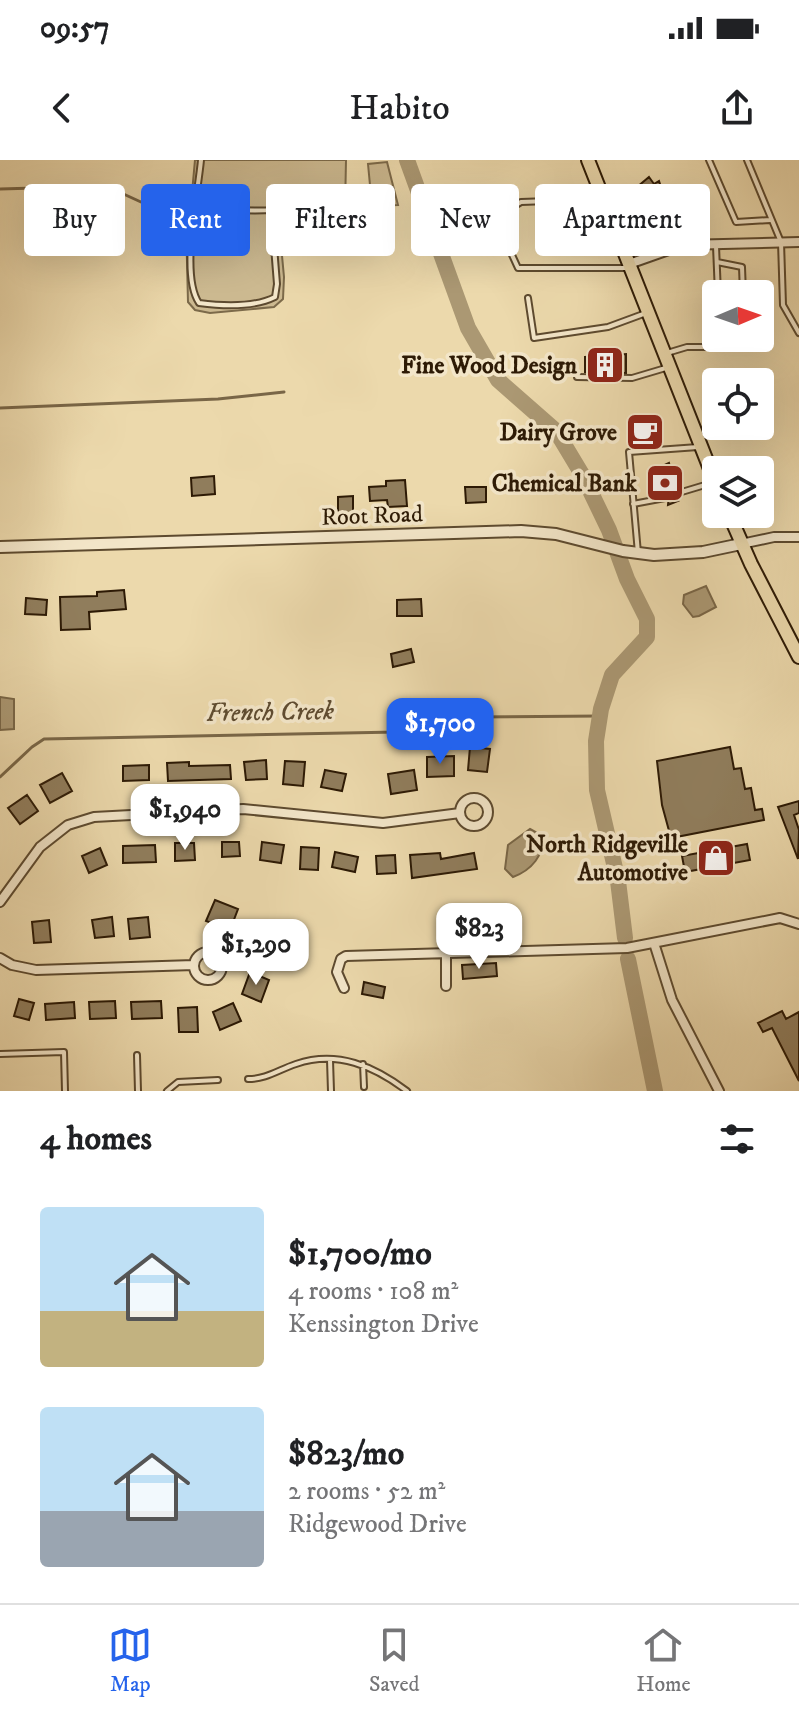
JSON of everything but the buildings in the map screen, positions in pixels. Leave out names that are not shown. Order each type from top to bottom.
[{"type":"main road","points":[[588,160],[597,184]]},
{"type":"main road","points":[[626,256],[705,456]]},
{"type":"main road","points":[[735,528],[799,657]]},
{"type":"street","points":[[630,266],[678,246],[799,242]]},
{"type":"street","name":"Root Road","points":[[0,547],[521,531],[563,535],[606,548],[638,553],[686,554],[741,544]]},
{"type":"street","points":[[741,544],[774,537],[799,537]]},
{"type":"street","points":[[0,902],[40,847],[68,825],[94,817],[254,809],[383,823],[460,813]]},
{"type":"street","points":[[344,988],[337,972],[341,959],[346,956],[610,949],[780,918],[799,924]]},
{"type":"street","points":[[654,943],[672,1000],[719,1091]]},
{"type":"street","points":[[446,952],[446,986]]},
{"type":"street","points":[[0,958],[12,965],[36,970],[194,965]]},
{"type":"lane","points":[[198,184],[201,160]]},
{"type":"lane","points":[[709,160],[736,222],[770,220]]},
{"type":"lane","points":[[747,160],[781,242],[783,305],[799,333]]},
{"type":"lane","points":[[535,202],[521,202],[495,218],[518,268],[630,266]]},
{"type":"lane","points":[[716,244],[718,280]]},
{"type":"lane","points":[[192,256],[194,296],[199,303],[216,305],[264,302],[275,297],[275,256]]},
{"type":"lane","points":[[717,262],[742,267],[742,280]]},
{"type":"lane","points":[[528,298],[534,338],[608,327],[648,312]]},
{"type":"lane","points":[[665,354],[687,347],[702,347]]},
{"type":"lane","points":[[577,377],[632,378],[671,367]]},
{"type":"lane","points":[[638,553],[629,452],[701,447]]},
{"type":"lane","points":[[675,494],[702,487]]},
{"type":"lane","points":[[633,504],[665,498]]},
{"type":"lane","points":[[0,1054],[64,1052],[65,1091]]},
{"type":"lane","points":[[137,1055],[138,1091]]},
{"type":"lane","points":[[330,1060],[331,1091]]},
{"type":"lane","points":[[248,1079],[269,1077],[303,1062],[330,1060],[363,1064],[383,1073],[407,1091]]},
{"type":"lane","points":[[363,1064],[364,1087]]},
{"type":"lane","points":[[167,1091],[178,1082],[218,1080]]},
{"type":"shaded area","points":[[195,160],[346,160],[346,184],[266,184],[266,256],[282,256],[284,277],[283,299],[274,307],[210,313],[195,310],[188,302],[187,256],[250,256],[250,184],[193,184]]},
{"type":"shaded area","points":[[387,162],[393,184],[370,184],[368,164]]},
{"type":"shaded area","points":[[706,586],[716,607],[693,617],[683,604],[684,595]]},
{"type":"shaded area","points":[[0,697],[14,699],[14,729],[0,730]]},
{"type":"shaded area","points":[[530,829],[543,836],[539,855],[531,866],[513,877],[505,869],[508,845]]},
{"type":"waterway","name":"French Creek","points":[[407,160],[468,328],[498,380],[556,431],[583,476],[647,619],[647,637],[612,675],[601,709],[596,741],[597,790],[618,881],[625,938]]},
{"type":"waterway","points":[[0,189],[106,186],[141,202]]},
{"type":"waterway","points":[[0,408],[218,399],[284,392]]},
{"type":"waterway","name":"French Creek","points":[[0,777],[44,739],[397,732],[470,717],[600,716]]},
{"type":"waterway","name":"French Creek","points":[[628,959],[655,1091]]},
{"type":"place","name":"Fine Wood Design","points":[[605,365]]},
{"type":"place","name":"Dairy Grove","points":[[645,432]]},
{"type":"place","name":"Chemical Bank","points":[[665,483]]},
{"type":"place","name":"North Ridgeville Automotive","points":[[716,858]]}]
